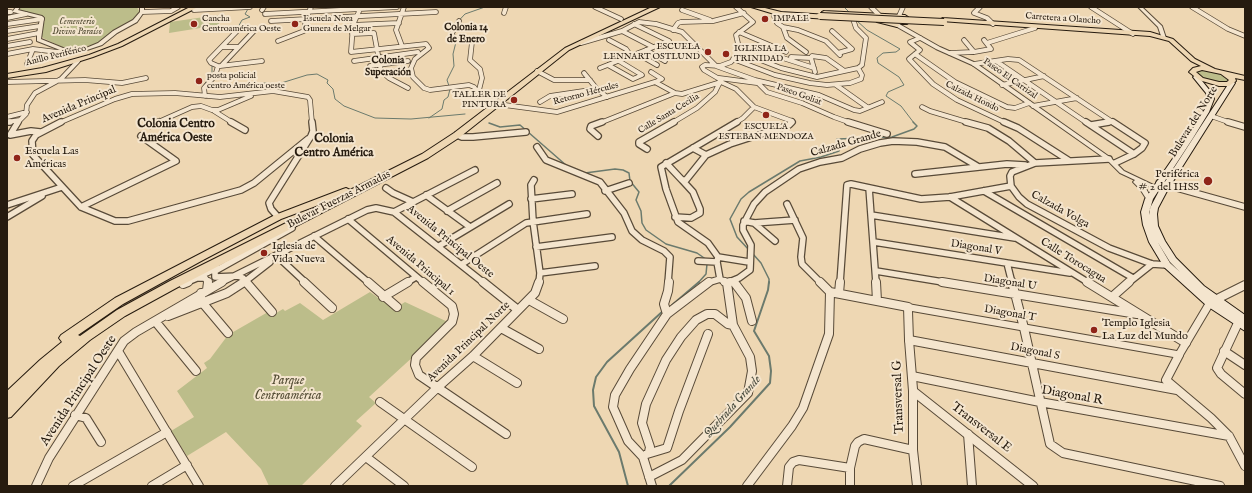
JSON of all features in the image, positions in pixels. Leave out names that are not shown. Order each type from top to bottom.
[{"type":"highway","points":[[167,19],[185,7]]},
{"type":"highway","name":"Bulevar Fuerzas Armadas","points":[[7,413],[37,380],[70,350],[103,325],[154,294],[425,156],[457,135],[550,56],[580,38],[649,7]]},
{"type":"highway","name":"Bulevar Fuerzas Armadas","points":[[7,399],[27,378],[63,347],[118,308],[182,273],[352,190],[421,153],[495,103],[577,43],[641,18],[657,7]]},
{"type":"highway","points":[[167,19],[194,8]]},
{"type":"highway","name":"Anillo Periférico","points":[[7,75],[43,70],[78,61],[120,45],[167,19]]},
{"type":"highway","name":"Anillo Periférico","points":[[7,75],[89,54],[167,19]]},
{"type":"highway","points":[[7,389],[35,362],[61,341],[113,305],[153,282],[278,218],[330,196],[352,190]]},
{"type":"main road","name":"Carretera a Olancho","points":[[754,7],[799,14],[944,21],[1150,36],[1169,42],[1195,69]]},
{"type":"main road","name":"Carretera a Olancho","points":[[759,7],[781,12]]},
{"type":"main road","points":[[799,14],[854,19],[879,15],[899,16],[975,24]]},
{"type":"main road","points":[[799,14],[847,14],[887,21],[897,25],[896,23],[900,21],[975,24]]},
{"type":"main road","name":"Carretera a Olancho","points":[[975,24],[1161,36],[1176,44],[1193,60],[1212,69]]},
{"type":"main road","points":[[1195,69],[1212,69],[1244,78],[1219,84],[1206,82],[1196,77],[1192,72],[1195,69]]},
{"type":"main road","points":[[1223,72],[1231,77],[1232,82]]},
{"type":"main road","name":"Bulevar del Norte","points":[[1196,77],[1209,93],[1211,100],[1206,112],[1161,187],[1153,214],[1154,226],[1161,242],[1173,260],[1213,302]]},
{"type":"main road","name":"Bulevar del Norte","points":[[1232,82],[1211,116],[1161,187],[1149,200],[1146,212],[1147,225],[1153,242],[1167,265],[1243,324]]},
{"type":"street","points":[[7,54],[33,49],[57,52],[87,49],[100,44],[115,32],[135,21],[142,10],[171,11],[178,7]]},
{"type":"street","points":[[194,8],[250,7]]},
{"type":"street","points":[[266,14],[310,9],[396,7]]},
{"type":"street","points":[[402,46],[396,30],[404,7]]},
{"type":"street","points":[[437,7],[437,18]]},
{"type":"street","points":[[504,13],[506,7]]},
{"type":"street","points":[[595,7],[621,19]]},
{"type":"street","points":[[736,7],[754,22],[739,32],[735,37],[740,50],[781,68],[817,77],[827,85]]},
{"type":"street","points":[[871,7],[887,21]]},
{"type":"street","points":[[899,16],[903,7]]},
{"type":"street","points":[[980,7],[974,13],[985,17],[993,24]]},
{"type":"street","points":[[1090,7],[1132,34]]},
{"type":"street","points":[[1140,7],[1160,27],[1161,36]]},
{"type":"street","points":[[1192,7],[1224,27],[1245,36]]},
{"type":"street","points":[[361,8],[353,25],[351,52],[377,50],[422,43],[428,45],[429,48],[412,63],[411,71],[413,77],[424,88],[430,90],[472,85],[478,94],[495,103]]},
{"type":"street","points":[[278,41],[304,31],[306,19],[310,9]]},
{"type":"street","points":[[682,10],[713,21]]},
{"type":"street","points":[[7,18],[13,11],[40,17],[42,19]]},
{"type":"street","points":[[271,21],[436,12]]},
{"type":"street","points":[[781,12],[774,16],[777,23],[783,27],[798,30],[826,41],[839,54],[852,49],[832,30]]},
{"type":"street","points":[[673,30],[678,23],[682,22],[713,21],[744,13]]},
{"type":"street","points":[[7,18],[26,14]]},
{"type":"street","points":[[577,43],[622,31],[641,18]]},
{"type":"street","name":"Paseo Goliat","points":[[641,18],[685,34],[716,66],[756,81],[767,92],[802,103],[834,117],[887,134]]},
{"type":"street","points":[[42,19],[39,33],[40,40],[45,44],[74,50]]},
{"type":"street","points":[[7,24],[42,19]]},
{"type":"street","points":[[817,77],[843,70],[858,68],[862,65],[866,38],[856,28],[854,19]]},
{"type":"street","points":[[283,20],[285,27]]},
{"type":"street","points":[[459,21],[452,33],[453,37],[457,40],[470,40],[472,42],[470,60],[480,70],[482,78],[478,94]]},
{"type":"street","points":[[353,25],[399,23]]},
{"type":"street","points":[[600,68],[669,41],[634,24]]},
{"type":"street","name":"Paseo El Carrizal","points":[[897,25],[920,38],[974,64],[1110,159],[1115,163],[1120,171],[1132,178],[1143,188],[1149,200]]},
{"type":"street","points":[[7,31],[40,26]]},
{"type":"street","points":[[783,27],[786,37],[806,52]]},
{"type":"street","points":[[950,53],[974,52],[991,49],[985,41],[1035,28]]},
{"type":"street","points":[[238,30],[209,60],[210,63],[220,66],[262,61]]},
{"type":"street","points":[[205,96],[205,87],[215,76],[220,66],[254,31]]},
{"type":"street","points":[[622,31],[653,47]]},
{"type":"street","points":[[739,32],[786,52]]},
{"type":"street","points":[[7,39],[39,33]]},
{"type":"street","points":[[352,34],[374,33],[378,57],[383,73],[408,88]]},
{"type":"street","name":"Calzada Hondo","points":[[920,38],[910,42],[920,49],[909,60],[939,89],[957,100],[1018,128],[1068,160]]},
{"type":"street","points":[[609,40],[626,49],[631,56]]},
{"type":"street","points":[[964,40],[974,52]]},
{"type":"street","points":[[7,46],[30,42]]},
{"type":"street","points":[[223,47],[239,47]]},
{"type":"street","points":[[27,64],[33,49]]},
{"type":"street","points":[[740,50],[755,49],[814,68]]},
{"type":"street","points":[[646,50],[665,60]]},
{"type":"street","points":[[682,180],[689,178],[706,155],[730,144],[789,125],[792,121],[754,107],[736,89],[702,68],[705,65],[716,66],[727,63],[733,60],[740,50]]},
{"type":"street","points":[[354,61],[418,52]]},
{"type":"street","points":[[638,54],[657,65]]},
{"type":"street","points":[[915,54],[955,82],[1006,107],[1015,108],[1077,98]]},
{"type":"street","points":[[791,57],[826,58],[843,70]]},
{"type":"street","points":[[811,57],[817,77]]},
{"type":"street","points":[[974,64],[1018,59],[1144,142],[1144,146],[1134,154],[1115,163]]},
{"type":"street","points":[[733,60],[775,75],[810,83],[827,85],[850,83],[861,79],[862,75],[858,68]]},
{"type":"street","points":[[8,135],[27,112],[28,105],[35,93],[64,76],[78,61]]},
{"type":"street","points":[[370,66],[408,61]]},
{"type":"street","points":[[608,65],[633,79],[642,75],[619,61]]},
{"type":"street","points":[[996,61],[1134,154]]},
{"type":"street","points":[[390,64],[392,72]]},
{"type":"street","points":[[383,73],[405,70]]},
{"type":"street","points":[[537,71],[554,80],[590,80]]},
{"type":"street","points":[[651,72],[662,79],[655,82]]},
{"type":"street","points":[[584,73],[597,89],[607,97]]},
{"type":"street","points":[[1002,85],[1044,76]]},
{"type":"street","points":[[7,82],[85,80],[122,83],[146,78]]},
{"type":"street","points":[[655,82],[675,93],[682,94],[720,80],[756,81],[819,95],[847,108],[860,110],[882,102]]},
{"type":"street","name":"Calle Santa Cecilia","points":[[647,148],[639,144],[639,142],[710,99],[720,80]]},
{"type":"street","name":"Retorno Hércules","points":[[495,103],[556,112],[655,82]]},
{"type":"street","points":[[836,85],[867,107]]},
{"type":"street","points":[[540,102],[550,96],[597,89]]},
{"type":"street","points":[[214,111],[262,91]]},
{"type":"street","name":"Avenida Principal","points":[[278,218],[271,209],[270,202],[313,131],[310,100],[308,97],[282,91],[262,91],[222,97],[170,93],[132,94],[94,107],[40,132],[32,141],[33,155],[81,207],[115,221],[128,220],[241,190],[254,183],[308,139]]},
{"type":"street","points":[[598,136],[590,129],[591,126],[675,93]]},
{"type":"street","points":[[151,125],[192,107],[201,106],[214,111],[244,130]]},
{"type":"street","points":[[720,279],[708,243],[678,222],[675,217],[661,168],[666,163],[743,118],[754,107]]},
{"type":"street","points":[[922,107],[988,128],[1009,141],[1035,163]]},
{"type":"street","points":[[7,117],[27,112]]},
{"type":"street","points":[[1211,116],[1245,127]]},
{"type":"street","points":[[7,122],[20,120]]},
{"type":"street","points":[[1091,125],[1112,121]]},
{"type":"street","points":[[8,135],[31,131],[40,132]]},
{"type":"street","points":[[457,135],[462,137],[473,137],[526,132]]},
{"type":"street","points":[[81,207],[176,161],[141,136]]},
{"type":"street","name":"Calzada Grande","points":[[744,221],[754,204],[765,192],[799,169],[820,162],[842,158],[860,149],[880,143],[904,141],[933,144],[944,147],[977,166]]},
{"type":"street","points":[[537,147],[546,160],[597,179],[624,213],[632,231],[642,240],[664,251],[670,257],[668,291],[664,304],[667,314]]},
{"type":"street","points":[[693,148],[706,155]]},
{"type":"street","points":[[838,293],[846,185],[869,188],[921,199],[950,197],[1011,186],[1010,176],[1012,172],[1035,163],[1068,160],[1110,159]]},
{"type":"street","points":[[666,163],[693,192],[700,209],[700,213],[695,217],[675,217]]},
{"type":"street","points":[[915,174],[977,166],[1007,164],[1026,166]]},
{"type":"street","points":[[394,212],[475,170]]},
{"type":"street","name":"Paseo El Carrizal","points":[[1132,178],[1161,187]]},
{"type":"street","name":"Avenida Principal Norte","points":[[336,486],[404,419],[473,356],[528,300],[538,287],[540,273],[531,199],[531,185],[534,180]]},
{"type":"street","points":[[447,211],[497,183]]},
{"type":"street","points":[[605,191],[630,183]]},
{"type":"street","name":"Calzada Volga","points":[[1011,186],[1019,197],[1028,204],[1116,252],[1152,264],[1167,265]]},
{"type":"street","points":[[7,205],[62,187]]},
{"type":"street","points":[[1161,187],[1245,207]]},
{"type":"street","points":[[386,188],[393,193],[413,202]]},
{"type":"street","points":[[869,188],[877,301]]},
{"type":"street","points":[[7,217],[51,191]]},
{"type":"street","points":[[984,191],[1133,278]]},
{"type":"street","points":[[531,199],[572,194]]},
{"type":"street","points":[[426,195],[470,227]]},
{"type":"street","name":"Calle Torocagua","points":[[950,197],[1186,343]]},
{"type":"street","points":[[439,246],[509,204]]},
{"type":"street","points":[[747,486],[792,426],[805,402],[829,334],[830,292],[802,264],[801,257],[803,238],[787,204]]},
{"type":"street","points":[[154,294],[177,287],[218,268],[284,234],[326,207]]},
{"type":"street","name":"Avenida Principal Oeste","points":[[36,486],[49,458],[75,415],[124,341],[136,332],[204,291],[367,210],[376,208],[394,212],[462,264],[518,310]]},
{"type":"street","points":[[462,264],[526,223],[587,214]]},
{"type":"street","points":[[870,215],[1018,239]]},
{"type":"street","name":"Avenida Principal 1","points":[[348,219],[452,306],[454,314],[452,322],[416,358],[415,365],[419,375],[438,387]]},
{"type":"street","points":[[730,282],[749,272],[751,265],[751,244],[743,230],[744,221],[754,223],[795,220]]},
{"type":"street","points":[[754,223],[775,241]]},
{"type":"street","points":[[1070,241],[1081,233]]},
{"type":"street","points":[[314,236],[383,297],[397,307]]},
{"type":"street","points":[[536,247],[612,237]]},
{"type":"street","name":"Diagonal V","points":[[874,242],[1075,274]]},
{"type":"street","points":[[277,256],[332,308]]},
{"type":"street","name":"Avenida Principal Oeste","points":[[155,321],[227,293],[246,281],[277,256]]},
{"type":"street","points":[[698,261],[750,262]]},
{"type":"street","points":[[1007,262],[1016,294],[1050,444],[1055,449],[1063,453],[1220,486]]},
{"type":"street","points":[[1112,297],[1133,278],[1152,264]]},
{"type":"street","points":[[540,273],[595,266]]},
{"type":"street","points":[[218,268],[215,271],[215,277],[223,279],[232,277],[243,278],[272,312]]},
{"type":"street","name":"Diagonal U","points":[[876,271],[1140,314]]},
{"type":"street","points":[[383,297],[416,277]]},
{"type":"street","points":[[197,278],[208,280],[201,301],[228,333]]},
{"type":"street","points":[[646,455],[628,441],[614,412],[614,401],[630,369],[667,314],[710,281],[720,279],[730,282],[746,298],[752,321]]},
{"type":"street","points":[[730,282],[730,311],[733,325],[750,357],[752,371],[748,393],[682,460],[651,483],[646,455],[650,447],[642,422],[646,404],[666,360],[681,337],[696,320],[707,314],[715,314],[728,324],[733,325]]},
{"type":"street","points":[[1157,386],[1166,380],[1208,306],[1245,285]]},
{"type":"street","name":"Diagonal T","points":[[830,292],[1179,355]]},
{"type":"street","points":[[528,300],[563,319]]},
{"type":"street","name":"Transversal G","points":[[908,307],[913,391],[913,450],[917,486]]},
{"type":"street","points":[[155,321],[196,372]]},
{"type":"street","points":[[1243,324],[1224,351],[1217,368],[1221,374],[1245,394]]},
{"type":"street","points":[[501,328],[538,349]]},
{"type":"street","points":[[646,455],[667,448],[679,411],[708,334]]},
{"type":"street","name":"Diagonal S","points":[[909,340],[1177,390]]},
{"type":"street","points":[[118,351],[199,486]]},
{"type":"street","points":[[1224,351],[1245,365]]},
{"type":"street","points":[[473,356],[517,383]]},
{"type":"street","name":"Diagonal R","points":[[912,376],[1040,402],[1229,436]]},
{"type":"street","points":[[1166,380],[1211,418],[1229,436],[1245,466]]},
{"type":"street","points":[[438,387],[506,434]]},
{"type":"street","name":"Transversal E","points":[[913,391],[1033,486]]},
{"type":"street","points":[[380,402],[472,467]]},
{"type":"street","points":[[75,415],[86,418],[101,442]]},
{"type":"street","points":[[73,486],[167,432]]},
{"type":"street","points":[[968,434],[972,486]]},
{"type":"street","points":[[850,486],[850,468],[855,446],[858,442],[864,439],[913,450]]},
{"type":"street","points":[[366,457],[404,486]]},
{"type":"street","points":[[787,486],[789,467],[793,462],[799,460],[850,468]]},
{"type":"street","points":[[152,486],[186,465]]},
{"type":"green space","name":"Cementerio Divino Paraíso","points":[[20,7],[137,7],[140,13],[132,21],[94,45],[66,49],[43,38],[41,35],[45,19],[41,15],[18,11]]},
{"type":"green space","name":"Cancha Centroamérica Oeste","points":[[218,15],[219,25],[169,33],[170,22]]},
{"type":"green space","points":[[1201,69],[1221,73],[1229,79],[1229,81],[1222,83],[1202,78],[1196,72]]},
{"type":"green space","name":"Parque Centroamérica","points":[[370,292],[394,309],[405,302],[450,323],[369,397],[376,403],[356,421],[362,426],[301,486],[269,486],[261,469],[226,432],[187,456],[171,431],[194,417],[177,391],[207,368],[204,363],[210,359],[228,335],[268,312],[271,316],[283,309],[285,311],[300,303],[323,320]]},
{"type":"waterway","points":[[430,117],[442,109],[444,100],[448,97],[450,89],[447,80],[454,66],[453,54],[456,42],[450,36],[450,30],[465,14],[485,7]]},
{"type":"waterway","name":"Quebrada Grande","points":[[844,7],[850,13]]},
{"type":"waterway","points":[[237,29],[242,20],[250,17],[245,14],[248,9]]},
{"type":"waterway","name":"Quebrada Grande","points":[[856,20],[867,30],[900,49],[896,52],[883,53],[877,58],[878,63],[899,77],[904,85],[888,92],[886,96],[901,106],[914,123]]},
{"type":"waterway","points":[[204,85],[212,73],[212,66]]},
{"type":"waterway","points":[[207,87],[236,88],[265,83],[278,84],[307,75],[317,74],[328,80],[327,83],[333,89],[335,99],[344,106],[375,118],[411,119],[430,117]]},
{"type":"waterway","points":[[430,117],[465,114]]},
{"type":"waterway","points":[[489,123],[500,127],[520,125],[567,166]]},
{"type":"waterway","name":"Quebrada Grande","points":[[749,250],[737,237],[730,219],[741,199],[749,192],[800,161],[821,157],[839,151],[840,149],[836,141],[837,139],[892,137],[914,129],[917,126],[914,123]]},
{"type":"waterway","points":[[585,173],[615,169],[623,170],[629,173],[630,181],[639,192],[636,200],[641,211],[642,223],[646,230],[666,244],[697,253],[707,260]]},
{"type":"waterway","name":"Quebrada Grande","points":[[753,254],[761,263],[769,282]]},
{"type":"waterway","points":[[699,282],[706,274],[707,264]]},
{"type":"waterway","points":[[672,305],[699,282]]},
{"type":"waterway","name":"Quebrada Grande","points":[[669,486],[730,427],[770,383],[771,371],[769,356],[754,331],[768,290],[769,282]]},
{"type":"waterway","points":[[628,486],[619,452],[594,406],[593,390],[596,377],[607,362],[663,311]]},
{"type":"place","name":"IMPALE","points":[[765,19]]},
{"type":"place","name":"Cancha Centroamérica Oeste","points":[[194,24]]},
{"type":"place","name":"Escuela Nora Gunera de Melgar","points":[[295,24]]},
{"type":"place","name":"ESCUELA LENNART OSTLUND","points":[[708,52]]},
{"type":"place","name":"IGLESIA LA TRINIDAD","points":[[726,54]]},
{"type":"place","name":"posta policial centro América oeste","points":[[199,81]]},
{"type":"place","name":"TALLER DE PINTURA","points":[[514,100]]},
{"type":"place","name":"ESCUELA ESTEBAN MENDOZA","points":[[766,115]]},
{"type":"place","name":"Escuela Las Américas","points":[[17,158]]},
{"type":"place","name":"Periférica # 2 del IHSS","points":[[1208,181]]},
{"type":"place","name":"Iglesia de Vida Nueva","points":[[264,253]]},
{"type":"place","name":"Templo Iglesia La Luz del Mundo","points":[[1094,330]]},
{"type":"district","name":"Colonia 14 de Enero","points":[[466,34]]},
{"type":"district","name":"Colonia Superación","points":[[388,66]]},
{"type":"district","name":"Colonia Centro América Oeste","points":[[176,132]]},
{"type":"district","name":"Colonia Centro América","points":[[334,147]]}]
